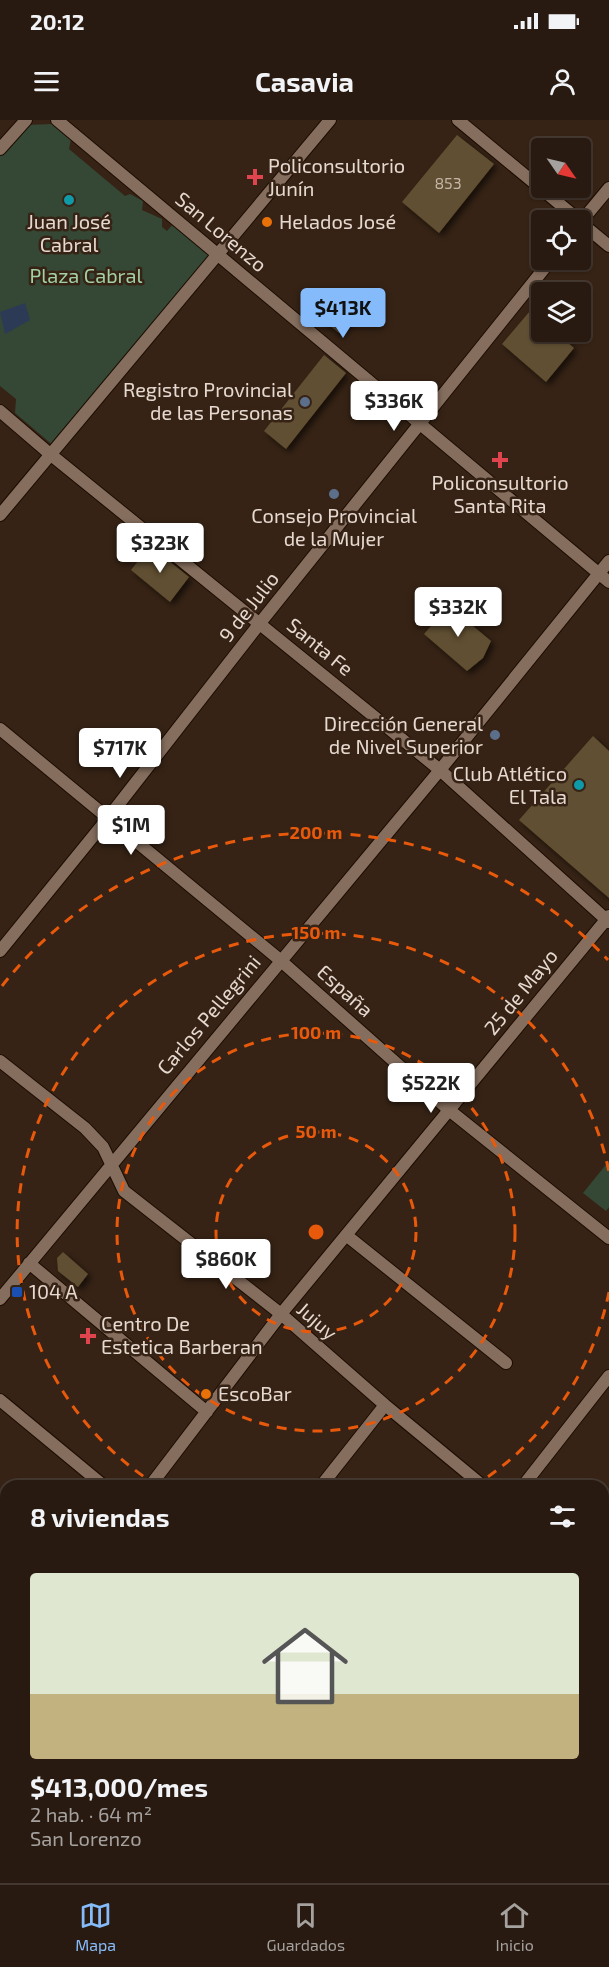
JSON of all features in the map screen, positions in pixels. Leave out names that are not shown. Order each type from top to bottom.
[{"type":"street","points":[[0,149],[26,120]]},
{"type":"street","name":"San Lorenzo","points":[[57,120],[609,582]]},
{"type":"street","points":[[0,514],[330,120]]},
{"type":"street","points":[[458,120],[566,210]]},
{"type":"street","points":[[590,210],[609,188]]},
{"type":"street","points":[[591,231],[609,246]]},
{"type":"street","name":"9 de Julio","points":[[0,951],[543,270]]},
{"type":"street","name":"Santa Fe","points":[[0,411],[440,770],[608,919]]},
{"type":"street","name":"Carlos Pellegrini","points":[[0,1299],[440,770],[609,561]]},
{"type":"street","name":"España","points":[[0,729],[280,960],[449,1110],[609,1238]]},
{"type":"street","name":"25 de Mayo","points":[[155,1480],[281,1314],[608,919]]},
{"type":"street","name":"Jujuy","points":[[0,1061],[85,1128],[103,1147],[124,1191],[281,1314],[476,1480]]},
{"type":"street","points":[[346,1235],[506,1364]]},
{"type":"street","points":[[29,1263],[207,1412]]},
{"type":"street","points":[[528,1480],[609,1376]]},
{"type":"street","points":[[0,1400],[97,1480]]},
{"type":"street","points":[[326,1480],[385,1405]]},
{"type":"green space","name":"Plaza Cabral","points":[[52,124],[71,139],[69,149],[125,196],[130,194],[143,201],[142,210],[162,219],[162,227],[167,231],[173,224],[214,259],[55,447],[15,413],[16,399],[0,386],[0,156],[26,125]]},
{"type":"green space","points":[[609,1161],[609,1207],[606,1211],[583,1193]]},
{"type":"water","points":[[25,303],[30,320],[5,334],[0,312]]},
{"type":"building","points":[[457,135],[494,164],[439,233],[402,202]]},
{"type":"building","points":[[347,290],[363,302],[339,333],[323,320]]},
{"type":"building","points":[[530,311],[531,342],[567,342],[574,348],[546,382],[502,344]]},
{"type":"building","name":"Registro Provincial de las Personas","points":[[324,355],[346,373],[286,449],[264,431]]},
{"type":"building","points":[[150,546],[189,577],[170,602],[131,570]]},
{"type":"building","points":[[448,605],[491,641],[483,658],[467,671],[424,634],[431,626],[430,620],[435,613],[444,611]]},
{"type":"building","name":"Club Atlético El Tala","points":[[593,736],[609,751],[609,898],[519,820]]},
{"type":"building","points":[[63,1252],[88,1274],[78,1287],[58,1271],[57,1258]]},
{"type":"place","name":"Policonsultorio Junín","points":[[255,177]]},
{"type":"place","name":"Juan José Cabral","points":[[69,200]]},
{"type":"place","name":"Helados José","points":[[267,222]]},
{"type":"place","name":"Registro Provincial de las Personas","points":[[305,402]]},
{"type":"place","name":"Policonsultorio Santa Rita","points":[[500,460]]},
{"type":"place","name":"Consejo Provincial de la Mujer","points":[[334,494]]},
{"type":"place","name":"Dirección General de Nivel Superior","points":[[495,735]]},
{"type":"place","name":"Club Atlético El Tala","points":[[579,785]]},
{"type":"place","name":"104 A","points":[[17,1292]]},
{"type":"place","name":"Centro De Estetica Barberan","points":[[88,1336]]},
{"type":"place","name":"EscoBar","points":[[206,1394]]}]
